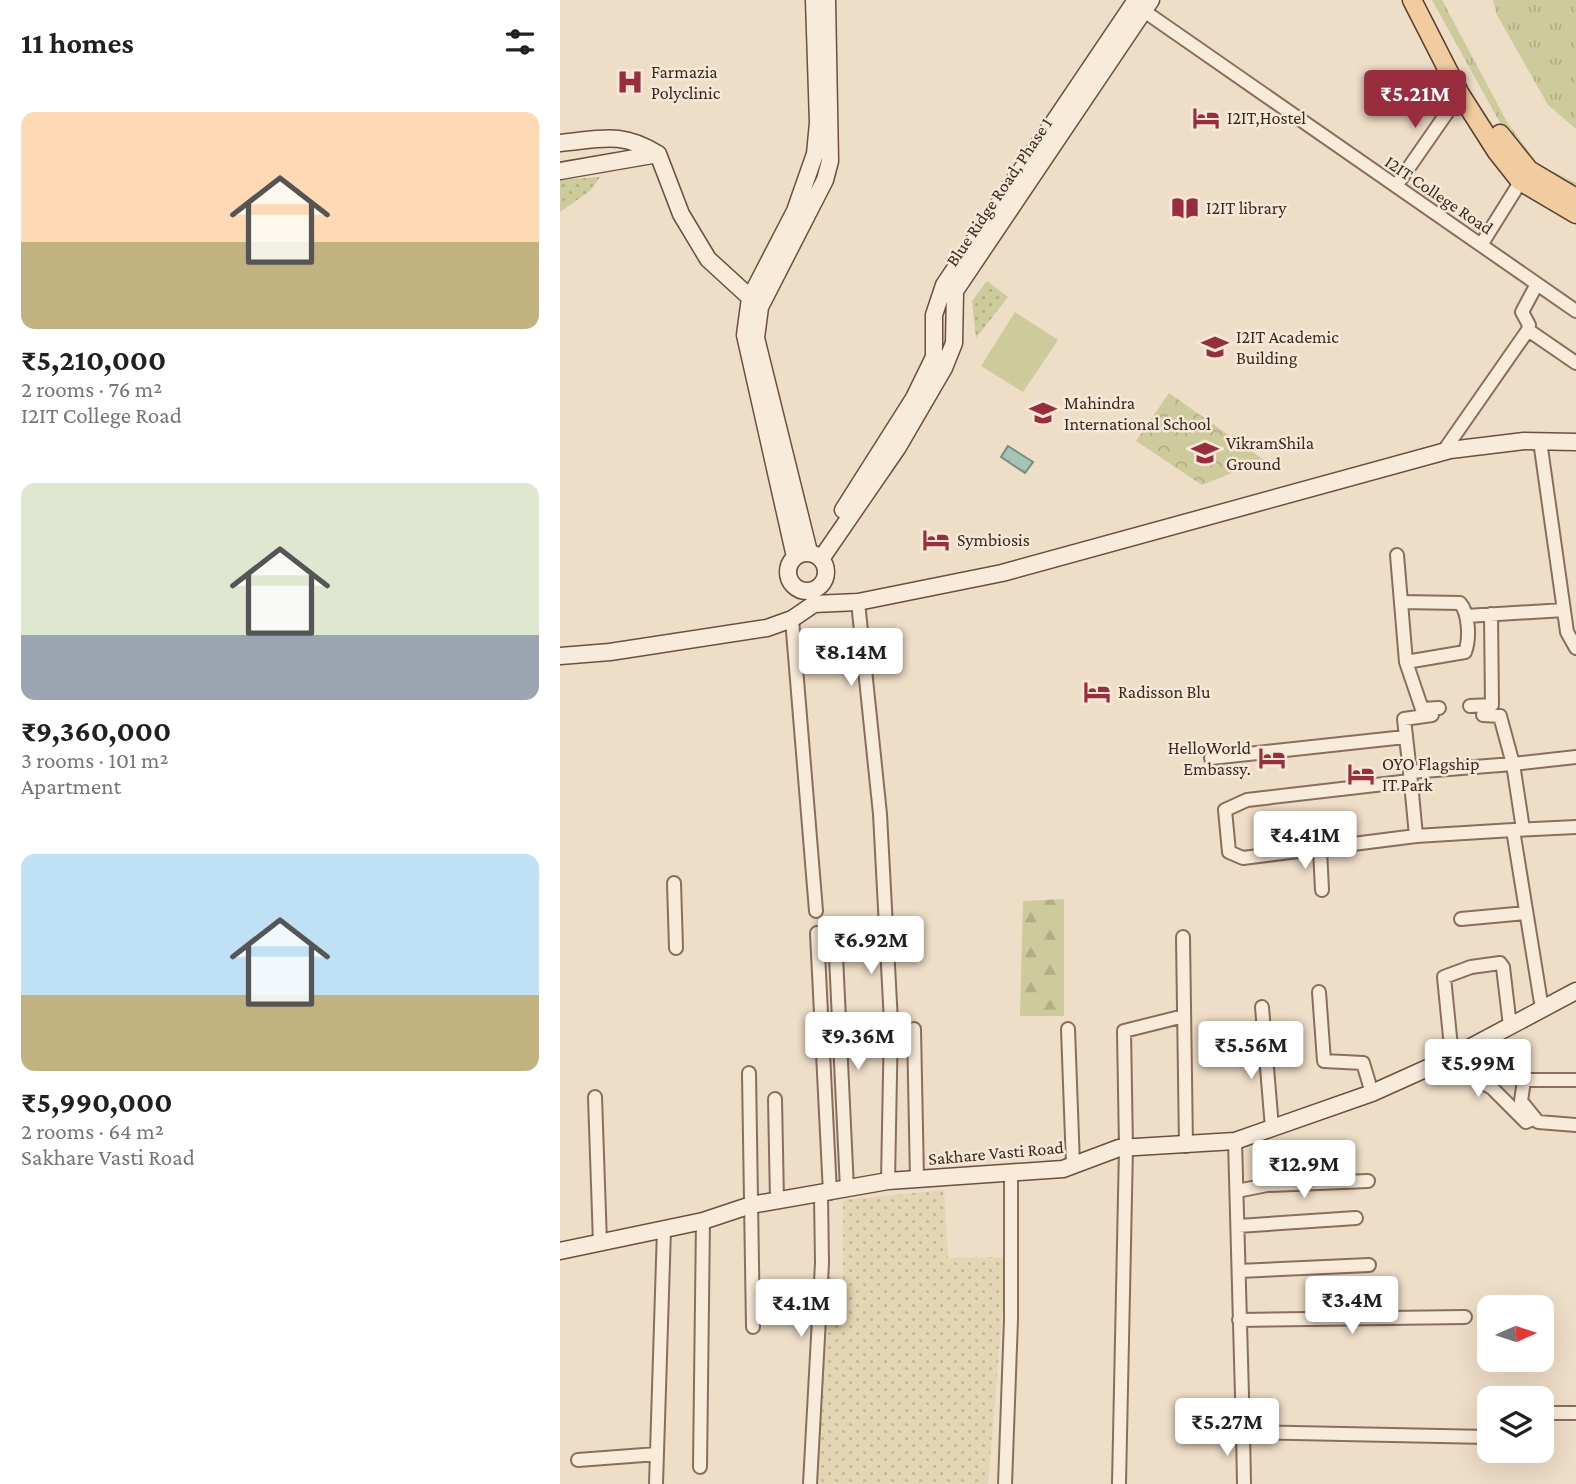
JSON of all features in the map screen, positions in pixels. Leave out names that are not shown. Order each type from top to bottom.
[{"type":"main road","points":[[1412,0],[1465,90],[1524,176],[1576,215]]},
{"type":"main road","points":[[1426,0],[1465,90]]},
{"type":"main road","points":[[1524,176],[1576,198]]},
{"type":"street","points":[[560,656],[610,652],[763,629],[792,620],[813,597],[825,577],[810,556],[745,335],[755,303],[795,211],[815,155],[818,119],[814,0]]},
{"type":"street","points":[[755,303],[825,180],[830,161],[827,0]]},
{"type":"street","name":"I2IT College Road","points":[[1138,3],[1576,311]]},
{"type":"street","name":"Blue Ridge Road, Phase 1","points":[[810,556],[898,447],[944,368],[954,343],[955,291],[1138,3]]},
{"type":"street","points":[[1396,186],[1465,90]]},
{"type":"street","points":[[560,143],[622,138],[636,140],[658,154],[681,214],[708,259],[755,303]]},
{"type":"street","points":[[560,171],[658,154]]},
{"type":"street","points":[[1481,245],[1524,176]]},
{"type":"street","points":[[1443,452],[1528,330],[1529,325],[1522,314],[1537,284]]},
{"type":"street","points":[[1528,330],[1576,363]]},
{"type":"street","points":[[810,556],[788,568],[790,580],[799,589],[813,597],[858,602],[1002,573],[1443,452],[1540,442],[1576,442]]},
{"type":"street","points":[[1540,442],[1576,648]]},
{"type":"street","points":[[1397,555],[1406,662],[1422,709],[1439,711],[1404,719],[1416,836]]},
{"type":"street","points":[[858,602],[880,814],[891,1022],[888,1181]]},
{"type":"street","points":[[1402,602],[1460,603],[1466,616],[1465,652],[1406,662]]},
{"type":"street","points":[[1466,616],[1491,614],[1569,619]]},
{"type":"street","points":[[1471,706],[1492,705],[1491,614]]},
{"type":"street","points":[[792,620],[816,911]]},
{"type":"street","points":[[1483,715],[1500,716],[1513,764],[1527,913],[1542,1009]]},
{"type":"street","points":[[1211,758],[1405,737]]},
{"type":"street","points":[[1576,757],[1247,800],[1225,810],[1229,852],[1243,858],[1416,836],[1576,827]]},
{"type":"street","points":[[1320,849],[1322,890]]},
{"type":"street","points":[[674,883],[676,948]]},
{"type":"street","points":[[1461,919],[1527,913]]},
{"type":"street","points":[[810,1484],[825,1194],[817,933]]},
{"type":"street","points":[[1183,937],[1186,1146]]},
{"type":"street","points":[[836,956],[847,1189]]},
{"type":"street","points":[[1510,1027],[1503,967],[1500,963],[1448,974],[1443,982],[1452,1057],[1467,1074],[1492,1088],[1526,1122],[1535,1118]]},
{"type":"street","name":"Sakhare Vasti Road","points":[[560,1251],[703,1221],[751,1205],[888,1181],[1073,1165],[1126,1148],[1235,1141],[1372,1093],[1452,1057],[1576,991]]},
{"type":"street","points":[[1319,992],[1324,1060],[1363,1063],[1372,1093]]},
{"type":"street","points":[[1262,1007],[1272,1128]]},
{"type":"street","points":[[1119,1484],[1126,1148],[1124,1031],[1184,1016]]},
{"type":"street","points":[[915,1029],[917,1179]]},
{"type":"street","points":[[1068,1029],[1073,1165]]},
{"type":"street","points":[[750,1073],[753,1327]]},
{"type":"street","points":[[1576,1080],[1524,1080],[1521,1101],[1542,1123],[1576,1125]]},
{"type":"street","points":[[595,1097],[600,1243]]},
{"type":"street","points":[[775,1099],[777,1201]]},
{"type":"street","points":[[1235,1141],[1244,1484]]},
{"type":"street","points":[[1004,1484],[1011,1319],[1011,1172]]},
{"type":"street","points":[[1237,1191],[1267,1185],[1368,1181]]},
{"type":"street","points":[[1238,1226],[1356,1218]]},
{"type":"street","points":[[700,1467],[703,1221]]},
{"type":"street","points":[[656,1484],[664,1229]]},
{"type":"street","points":[[1238,1271],[1369,1265]]},
{"type":"street","points":[[1239,1320],[1465,1317]]},
{"type":"street","points":[[1554,1413],[1576,1413]]},
{"type":"street","points":[[1242,1432],[1477,1437]]},
{"type":"street","points":[[578,1460],[657,1454]]},
{"type":"shaded area","points":[[944,1190],[948,1258],[1007,1257],[988,1484],[812,1484],[826,1276],[843,1280],[843,1200]]},
{"type":"green space","points":[[1432,0],[1442,0],[1507,122],[1538,164],[1576,183],[1576,192],[1537,171],[1514,148]]},
{"type":"green space","points":[[1493,0],[1576,0],[1576,129],[1548,105],[1497,15]]},
{"type":"green space","points":[[600,177],[590,191],[560,212],[560,180]]},
{"type":"green space","points":[[987,281],[1008,297],[976,338],[972,301]]},
{"type":"green space","points":[[1015,312],[1058,340],[1023,392],[981,366]]},
{"type":"green space","points":[[1169,393],[1264,460],[1202,485],[1136,441]]},
{"type":"green space","points":[[1064,899],[1064,1016],[1020,1016],[1023,901]]},
{"type":"water","points":[[1008,446],[1033,462],[1025,473],[1001,457]]},
{"type":"place","name":"Farmazia Polyclinic","points":[[630,82]]},
{"type":"place","name":"I2IT,Hostel","points":[[1206,118]]},
{"type":"place","name":"I2IT library","points":[[1185,208]]},
{"type":"place","name":"I2IT Academic Building","points":[[1215,347]]},
{"type":"place","name":"Mahindra International School","points":[[1043,413]]},
{"type":"place","name":"VikramShila Ground","points":[[1205,453]]},
{"type":"place","name":"Symbiosis","points":[[936,540]]},
{"type":"place","name":"Radisson Blu","points":[[1097,692]]},
{"type":"place","name":"HelloWorld Embassy.","points":[[1272,758]]},
{"type":"place","name":"OYO Flagship IT Park","points":[[1361,774]]}]
